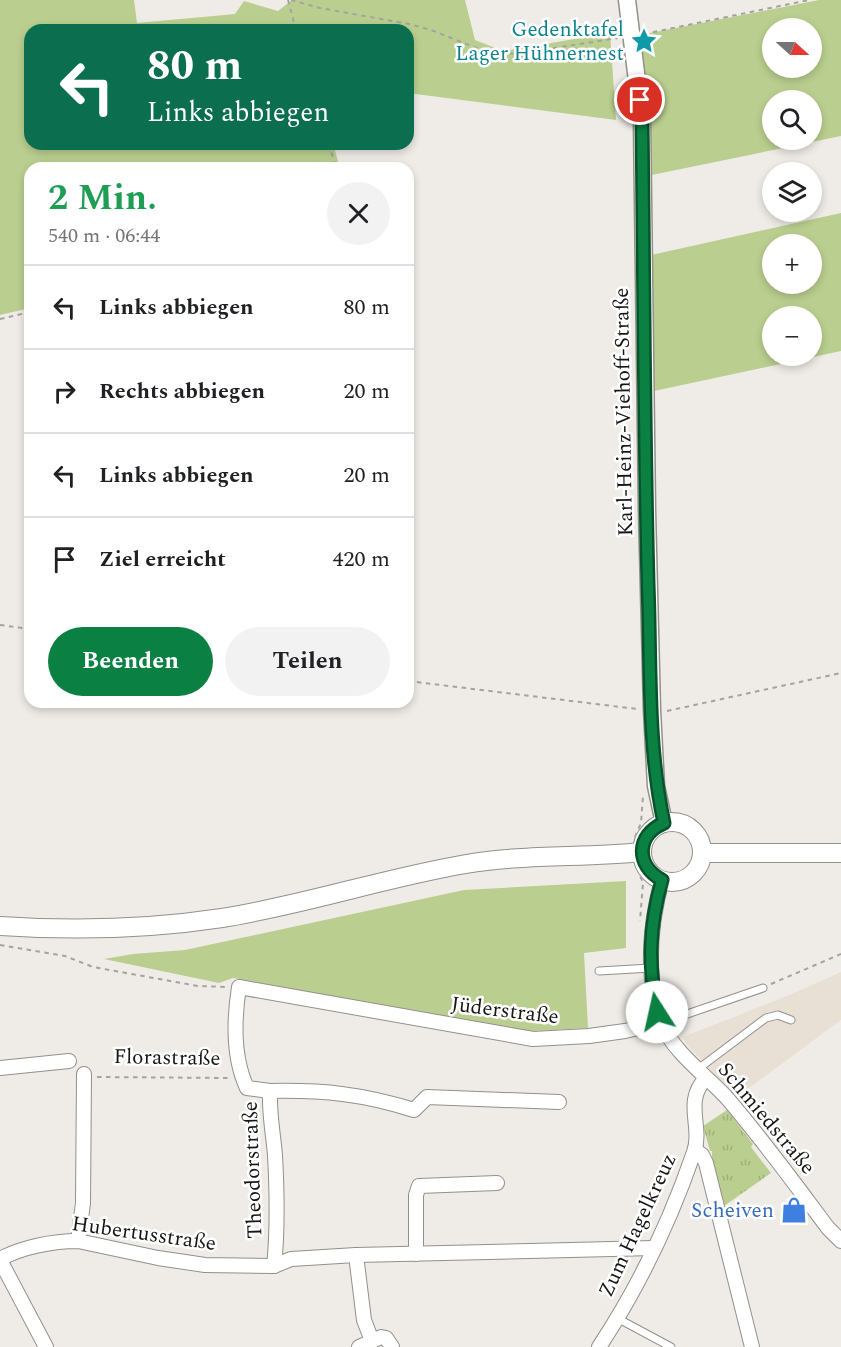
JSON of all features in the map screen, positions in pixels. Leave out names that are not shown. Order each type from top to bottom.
[{"type":"main road","points":[[664,823],[683,824],[691,828],[701,843],[700,862],[689,876],[681,880],[662,880],[648,869],[644,861],[642,852],[648,834],[664,823]]},
{"type":"main road","points":[[0,926],[54,929],[133,928],[222,918],[264,910],[405,875],[468,864],[642,852]]},
{"type":"main road","points":[[702,853],[841,853]]},
{"type":"street","name":"Karl-Heinz-Viehoff-Straße","points":[[627,0],[628,37],[642,121],[652,710],[656,786],[664,823]]},
{"type":"street","points":[[660,1023],[653,991],[651,940],[654,909],[662,880]]},
{"type":"street","name":"Jüderstraße","points":[[238,987],[533,1039],[589,1036],[660,1023]]},
{"type":"street","name":"Theodorstraße","points":[[238,987],[236,1037],[243,1079],[247,1089],[270,1091],[269,1115],[275,1154],[277,1235],[274,1266]]},
{"type":"street","name":"Schmiedstraße","points":[[660,1023],[676,1046],[751,1127],[828,1228],[841,1241]]},
{"type":"street","points":[[0,1068],[69,1061]]},
{"type":"street","points":[[78,1241],[83,1203],[89,1073]]},
{"type":"street","points":[[702,1073],[695,1097],[695,1150],[702,1155],[706,1163],[752,1347]]},
{"type":"street","points":[[270,1091],[307,1090],[352,1094],[414,1110],[427,1097],[559,1102]]},
{"type":"street","name":"Zum Hagelkreuz","points":[[599,1347],[618,1318],[654,1248],[695,1150]]},
{"type":"street","points":[[416,1254],[416,1195],[419,1186],[497,1183]]},
{"type":"street","name":"Hubertusstraße","points":[[0,1260],[13,1252],[68,1241],[205,1265],[274,1266],[291,1259],[356,1255],[654,1248]]},
{"type":"street","points":[[356,1255],[364,1320],[372,1341]]},
{"type":"street","points":[[0,1260],[45,1347]]},
{"type":"street","points":[[359,1347],[381,1337],[386,1338],[392,1347]]},
{"type":"lane","points":[[599,971],[651,968]]},
{"type":"lane","name":"Jüderstraße","points":[[660,1023],[763,988]]},
{"type":"lane","points":[[702,1073],[766,1018],[778,1015],[790,1020]]},
{"type":"lane","name":"Zum Hagelkreuz","points":[[618,1318],[671,1347]]},
{"type":"path","points":[[295,24],[289,0],[409,24]]},
{"type":"path","points":[[414,25],[484,51],[516,54],[628,37],[809,0]]},
{"type":"path","points":[[0,319],[24,313]]},
{"type":"path","points":[[0,625],[24,628]]},
{"type":"path","points":[[414,682],[669,711],[841,673]]},
{"type":"path","points":[[639,872],[643,883]]},
{"type":"path","points":[[0,945],[65,957],[93,967],[198,986],[238,987]]},
{"type":"path","points":[[763,988],[841,954]]},
{"type":"path","name":"Florastraße","points":[[89,1073],[97,1077],[243,1079]]},
{"type":"shaded area","points":[[841,972],[841,1020],[737,1097],[686,1044],[683,1037]]},
{"type":"green space","points":[[0,0],[134,0],[137,23],[235,14],[244,1],[278,11],[292,0],[465,0],[475,40],[503,51],[610,33],[616,120],[414,94],[414,24],[24,24],[24,150],[335,150],[338,162],[24,162],[24,309],[0,315]]},
{"type":"green space","points":[[819,0],[841,0],[841,136],[822,140],[822,90],[762,90],[762,150],[773,150],[647,176],[640,35]]},
{"type":"green space","points":[[841,213],[841,351],[822,355],[822,306],[762,306],[762,366],[771,366],[654,391],[651,255],[800,222],[822,222],[822,217]]},
{"type":"green space","points":[[626,881],[626,948],[584,953],[588,1028],[532,1031],[490,1026],[233,978],[219,983],[104,959],[185,950],[464,890]]},
{"type":"green space","points":[[727,1110],[753,1144],[751,1147],[771,1173],[724,1206],[712,1162],[712,1151],[710,1151],[703,1126]]},
{"type":"place","name":"Gedenktafel Lager Hühnernest","points":[[644,41]]},
{"type":"place","name":"Scheiven","points":[[794,1210]]},
{"type":"route","points":[[640,100],[652,710],[656,786],[664,823],[648,834],[642,852],[648,869],[662,880],[654,909],[651,940],[651,968],[657,1012]]}]
